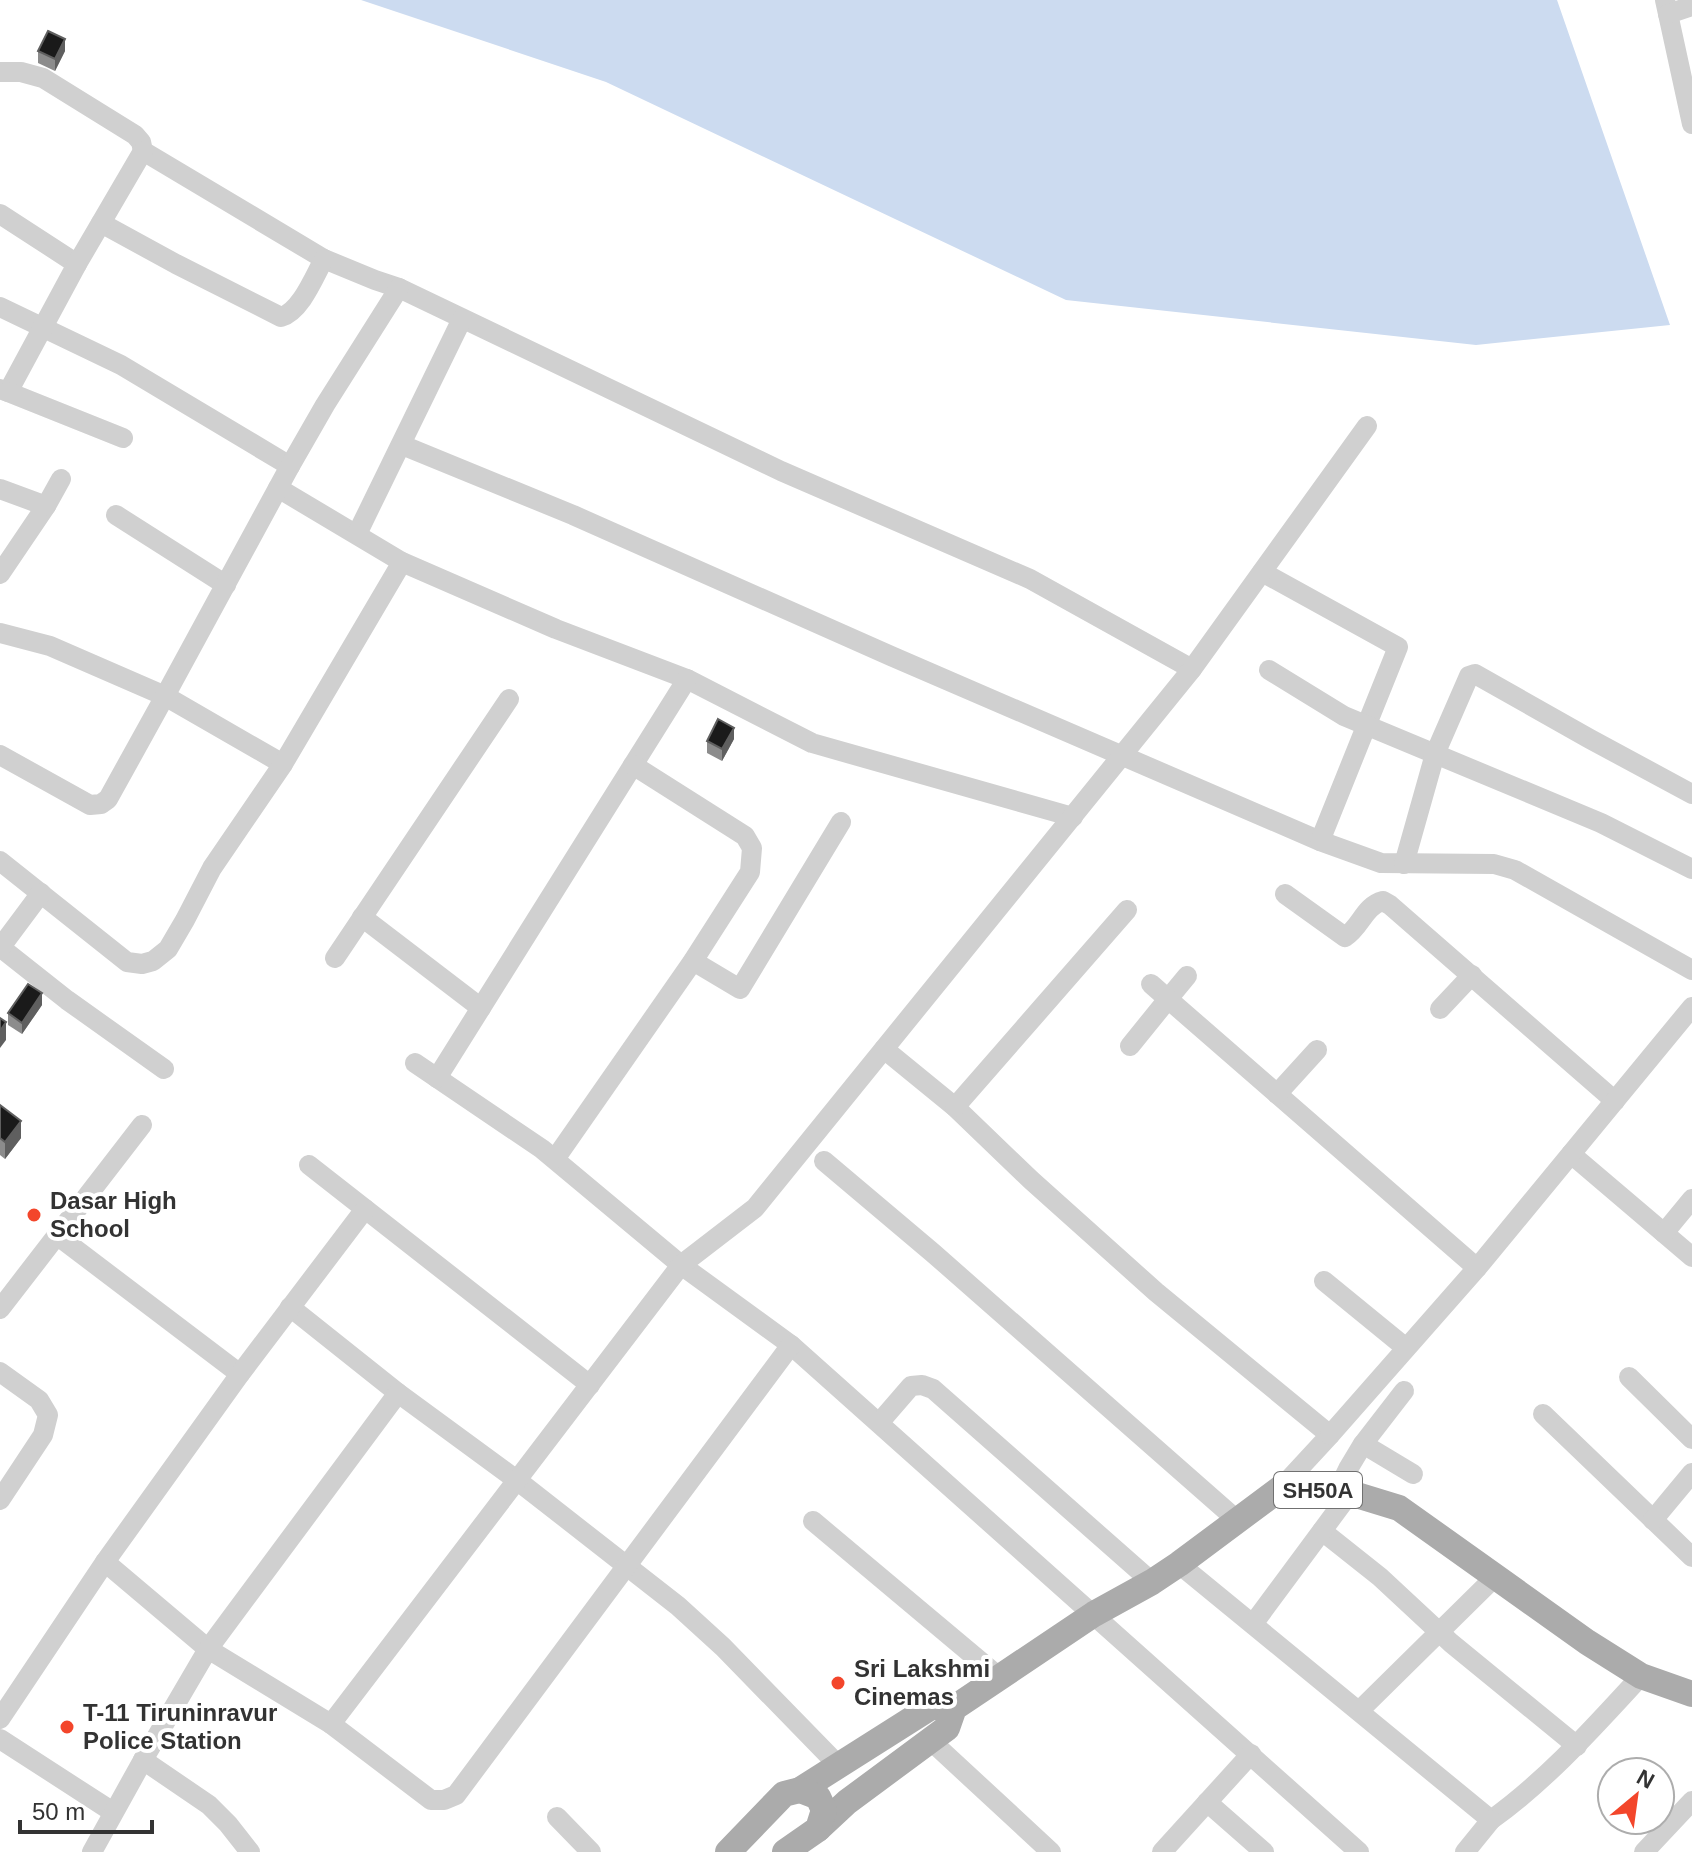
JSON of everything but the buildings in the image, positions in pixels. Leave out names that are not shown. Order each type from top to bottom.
[{"type":"main road","name":"SH50A","points":[[800,1790],[931,1707],[954,1708],[1094,1614],[1179,1564],[1281,1488],[1343,1493],[1399,1508],[1587,1642],[1641,1676],[1692,1694]]},
{"type":"main road","points":[[785,1852],[947,1728],[954,1708]]},
{"type":"main road","points":[[728,1852],[784,1794],[800,1790],[818,1797],[824,1810],[818,1829]]},
{"type":"street","points":[[1692,6],[1667,7],[1692,124]]},
{"type":"street","points":[[0,72],[21,72],[43,78],[135,135],[141,142],[143,151],[77,264],[44,328],[4,390],[123,438]]},
{"type":"street","points":[[143,151],[324,259],[399,288],[781,471],[1030,579],[1192,669]]},
{"type":"street","points":[[0,214],[77,264]]},
{"type":"street","points":[[101,223],[281,317],[297,307],[324,259]]},
{"type":"street","points":[[0,755],[90,805],[101,804],[108,799],[290,466],[399,288]]},
{"type":"street","points":[[0,307],[121,365],[290,466]]},
{"type":"street","points":[[357,534],[462,319]]},
{"type":"street","points":[[331,1724],[681,1265],[755,1208],[1192,669],[1367,426]]},
{"type":"street","points":[[402,445],[573,515],[1320,841],[1381,863],[1494,864],[1515,870],[1692,970]]},
{"type":"street","points":[[0,574],[61,479]]},
{"type":"street","points":[[278,488],[402,562],[556,629],[687,679],[812,743],[1073,817]]},
{"type":"street","points":[[0,489],[46,506]]},
{"type":"street","points":[[116,515],[226,585]]},
{"type":"street","points":[[0,861],[127,962],[142,964],[153,961],[168,949],[212,868],[283,764],[402,562]]},
{"type":"street","points":[[1262,572],[1398,647],[1320,841]]},
{"type":"street","points":[[0,633],[50,646],[165,696],[283,764]]},
{"type":"street","points":[[1269,670],[1344,716],[1601,823],[1692,869]]},
{"type":"street","points":[[1404,864],[1435,754],[1469,676],[1475,674],[1692,794]]},
{"type":"street","points":[[437,1078],[687,679]]},
{"type":"street","points":[[335,958],[509,699]]},
{"type":"street","points":[[555,1159],[693,961],[750,872],[752,848],[745,836],[633,765]]},
{"type":"street","points":[[693,961],[740,989],[841,822]]},
{"type":"street","points":[[41,893],[0,947],[67,1000],[164,1069]]},
{"type":"street","points":[[1285,894],[1345,937],[1371,906],[1383,901],[1405,916],[1615,1101]]},
{"type":"street","points":[[955,1107],[1127,910]]},
{"type":"street","points":[[362,917],[481,1008]]},
{"type":"street","points":[[1440,1009],[1472,975]]},
{"type":"street","points":[[1130,1046],[1187,976]]},
{"type":"street","points":[[1151,984],[1477,1268]]},
{"type":"street","points":[[1281,1488],[1477,1268],[1692,1007]]},
{"type":"street","points":[[884,1049],[955,1107],[1156,1292],[1330,1435]]},
{"type":"street","points":[[1277,1094],[1317,1050]]},
{"type":"street","points":[[415,1063],[555,1159],[681,1265],[791,1345],[1359,1852]]},
{"type":"street","points":[[0,1309],[142,1125]]},
{"type":"street","points":[[1571,1154],[1692,1257]]},
{"type":"street","points":[[824,1161],[1238,1521]]},
{"type":"street","points":[[309,1165],[590,1385]]},
{"type":"street","points":[[1664,1233],[1692,1199]]},
{"type":"street","points":[[0,1719],[105,1562],[240,1374],[365,1209]]},
{"type":"street","points":[[58,1236],[240,1374]]},
{"type":"street","points":[[1324,1281],[1406,1348]]},
{"type":"street","points":[[290,1307],[678,1606],[723,1647],[839,1766]]},
{"type":"street","points":[[105,1562],[208,1649],[331,1724],[431,1800],[444,1800],[456,1795],[791,1345]]},
{"type":"street","points":[[0,1372],[39,1400],[48,1415],[43,1435],[0,1500]]},
{"type":"street","points":[[1629,1377],[1692,1439]]},
{"type":"street","points":[[879,1423],[911,1386],[922,1385],[933,1389],[1152,1582]]},
{"type":"street","points":[[1253,1624],[1322,1531],[1343,1493],[1348,1469],[1404,1391]]},
{"type":"street","points":[[92,1852],[208,1649],[398,1393]]},
{"type":"street","points":[[1543,1414],[1692,1557]]},
{"type":"street","points":[[1363,1444],[1413,1474]]},
{"type":"street","points":[[1653,1520],[1692,1473]]},
{"type":"street","points":[[813,1521],[999,1677]]},
{"type":"street","points":[[1322,1531],[1577,1746]]},
{"type":"street","points":[[1179,1564],[1491,1820]]},
{"type":"street","points":[[1359,1711],[1495,1577]]},
{"type":"street","points":[[1465,1852],[1491,1820],[1577,1746],[1641,1676]]},
{"type":"street","points":[[0,1739],[113,1812]]},
{"type":"street","points":[[930,1740],[1051,1852]]},
{"type":"street","points":[[1162,1852],[1251,1754]]},
{"type":"street","points":[[143,1760],[209,1805],[250,1852]]},
{"type":"street","points":[[1644,1852],[1692,1801]]},
{"type":"street","points":[[1207,1802],[1264,1852]]},
{"type":"street","points":[[557,1817],[591,1852]]},
{"type":"water","points":[[361,0],[1557,0],[1670,325],[1476,345],[1066,300],[606,82]]},
{"type":"place","name":"Dasar High School","points":[[34,1215]]},
{"type":"place","name":"Sri Lakshmi Cinemas","points":[[838,1683]]},
{"type":"place","name":"T-11 Tiruninravur Police Station","points":[[67,1727]]}]
